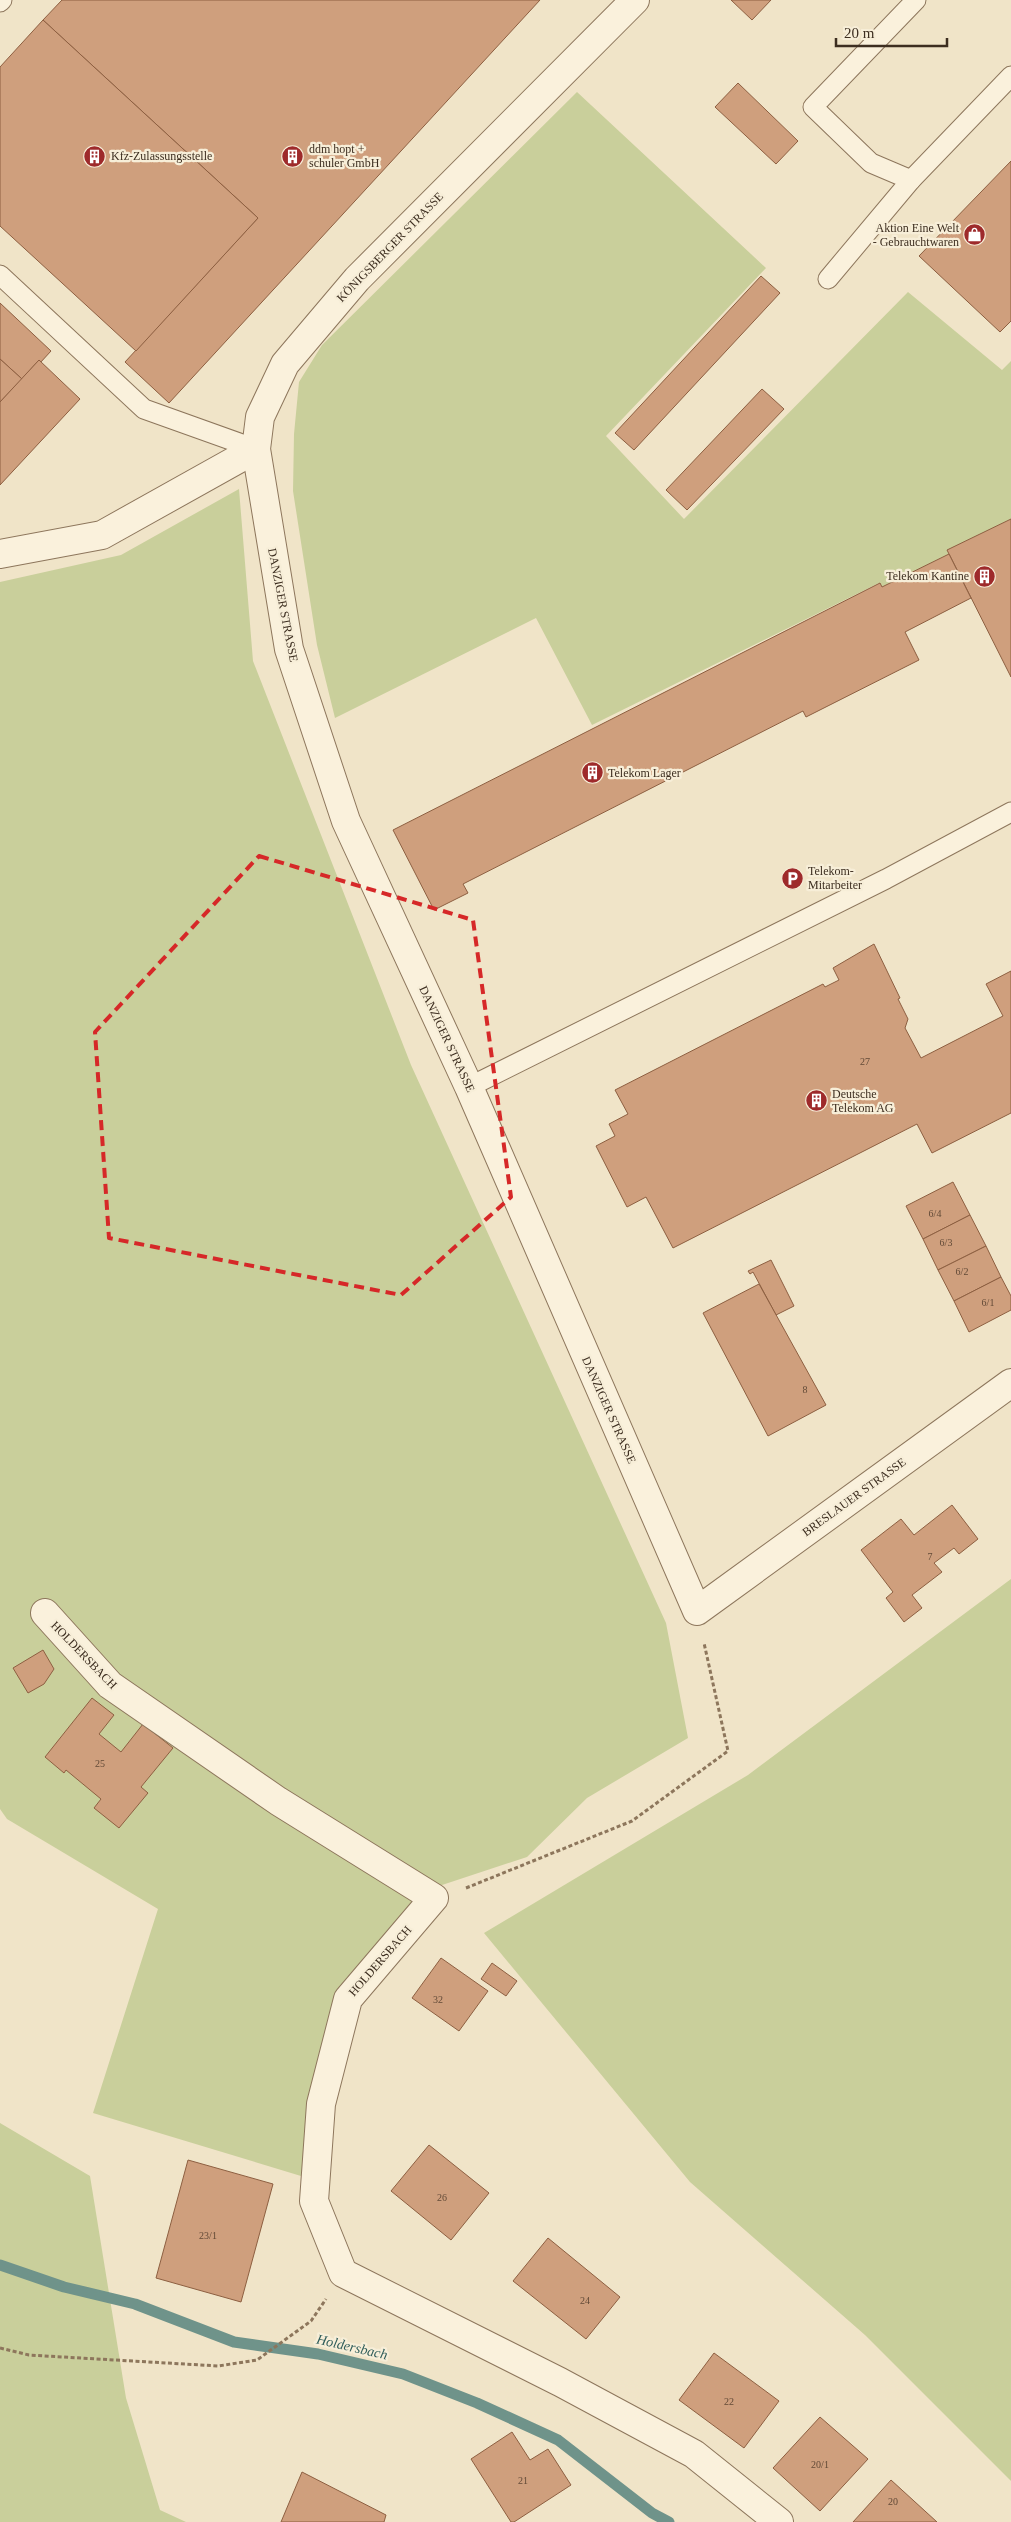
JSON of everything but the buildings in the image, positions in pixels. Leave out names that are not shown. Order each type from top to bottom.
[{"type":"street","name":"KÖNIGSBERGER STRASSE","points":[[256,449],[260,417],[285,364],[351,286],[635,0]]},
{"type":"street","points":[[0,554],[102,535],[256,449]]},
{"type":"street","name":"DANZIGER STRASSE","points":[[256,449],[289,648],[346,821],[469,1087],[697,1610]]},
{"type":"street","name":"BRESLAUER STRASSE","points":[[697,1610],[1011,1383]]},
{"type":"street","name":"HOLDERSBACH","points":[[45,1613],[110,1685],[278,1801],[434,1898],[348,1999],[321,2104],[314,2202],[343,2273],[560,2382],[694,2454],[779,2522]]},
{"type":"lane","points":[[911,180],[871,163],[813,107],[916,0]]},
{"type":"lane","points":[[828,279],[911,180],[1011,76]]},
{"type":"lane","points":[[0,275],[144,409],[256,449]]},
{"type":"lane","points":[[469,1087],[886,879],[1011,812]]},
{"type":"path","points":[[434,1898],[482,1883],[632,1821],[728,1751],[697,1610]]},
{"type":"path","points":[[0,2348],[29,2354],[218,2366],[257,2360],[311,2321]]},
{"type":"highlighted area","points":[[259,856],[473,920],[511,1197],[401,1295],[109,1238],[95,1032]]},
{"type":"green space","points":[[577,92],[766,268],[606,436],[684,519],[908,292],[1002,370],[1011,361],[1011,519],[948,550],[949,554],[882,587],[879,583],[592,725],[536,618],[335,718],[317,645],[293,491],[294,434],[299,382],[322,345]]},
{"type":"green space","points":[[239,489],[253,661],[411,1065],[666,1623],[688,1738],[587,1798],[527,1857],[436,1887],[337,1997],[301,2176],[93,2113],[158,1909],[7,1819],[0,1809],[0,582],[121,555]]},
{"type":"green space","points":[[1011,1579],[1011,2481],[865,2335],[690,2182],[484,1933],[748,1775]]},
{"type":"green space","points":[[0,2123],[90,2176],[126,2398],[160,2510],[186,2522],[0,2522]]},
{"type":"waterway","name":"Holdersbach","points":[[0,2265],[64,2287],[135,2304],[234,2342],[318,2354],[403,2374],[477,2403],[558,2440],[652,2513],[669,2522]]},
{"type":"place","name":"Kfz-Zulassungsstelle","points":[[95,156]]},
{"type":"place","name":"ddm hopt + schuler GmbH","points":[[293,156]]},
{"type":"place","name":"Aktion Eine Welt - Gebrauchtwaren","points":[[975,235]]},
{"type":"place","name":"Telekom Kantine","points":[[985,576]]},
{"type":"place","name":"Telekom Lager","points":[[592,773]]},
{"type":"place","name":"Telekom- Mitarbeiter","points":[[792,878]]},
{"type":"place","name":"Deutsche Telekom AG","points":[[816,1101]]}]
